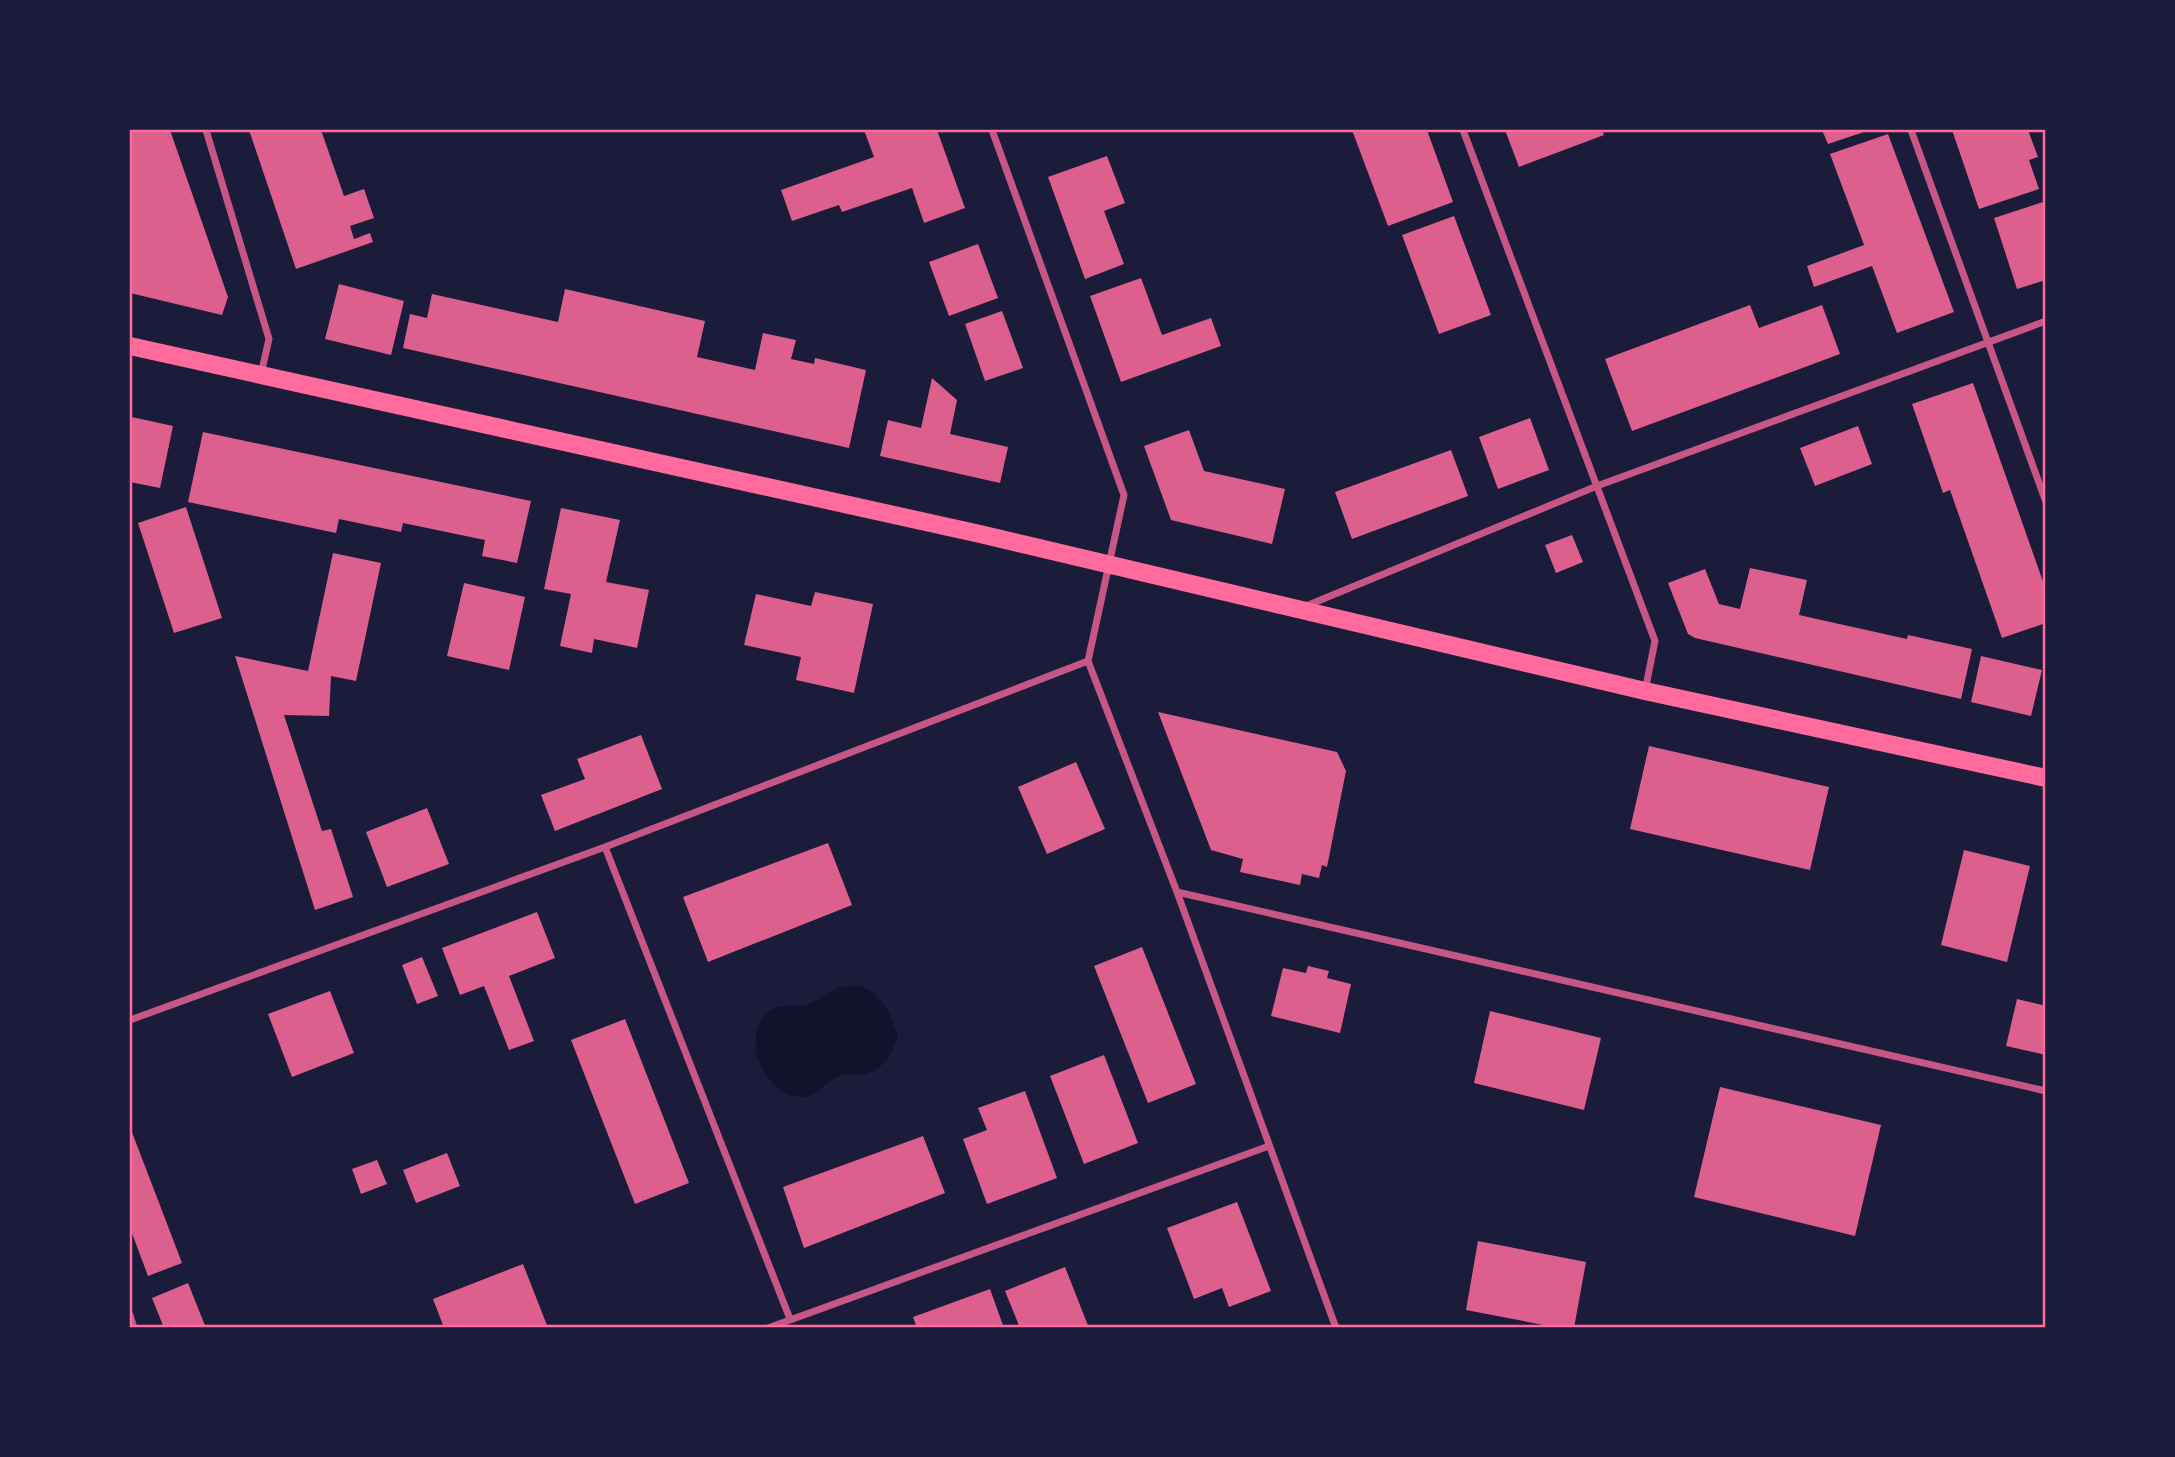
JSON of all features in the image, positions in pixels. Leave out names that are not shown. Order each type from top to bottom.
[{"type":"main road","points":[[130,346],[967,531],[1645,691],[2046,778]]},
{"type":"street","points":[[206,130],[269,339],[261,376]]},
{"type":"street","points":[[992,130],[1124,495],[1088,661],[1177,892],[1336,1328]]},
{"type":"street","points":[[1463,130],[1656,640],[1645,691]]},
{"type":"street","points":[[1912,130],[2046,502]]},
{"type":"street","points":[[1299,609],[1597,486],[2046,321]]},
{"type":"street","points":[[130,1020],[606,846],[1088,661]]},
{"type":"street","points":[[606,846],[790,1319]]},
{"type":"street","points":[[1177,892],[2046,1091]]},
{"type":"street","points":[[768,1328],[1269,1146]]},
{"type":"street","points":[[130,1315],[134,1328]]},
{"type":"shaded area","points":[[859,986],[876,994],[889,1013],[898,1035],[893,1049],[881,1066],[868,1073],[833,1079],[809,1096],[789,1094],[777,1088],[760,1065],[756,1051],[760,1023],[768,1012],[783,1006],[809,1004],[838,988]]},
{"type":"building","points":[[130,130],[170,130],[228,297],[222,315],[130,293]]},
{"type":"building","points":[[249,130],[321,130],[344,196],[364,189],[374,218],[350,226],[354,239],[370,233],[373,242],[296,269]]},
{"type":"building","points":[[864,130],[937,130],[965,208],[924,223],[912,188],[842,212],[839,205],[792,221],[781,190],[874,157]]},
{"type":"building","points":[[1352,130],[1427,130],[1453,202],[1388,226]]},
{"type":"building","points":[[1505,130],[1602,130],[1604,135],[1519,167]]},
{"type":"building","points":[[1822,130],[1870,130],[1828,144]]},
{"type":"building","points":[[1952,130],[2028,130],[2038,157],[2029,160],[2039,189],[1979,209]]},
{"type":"building","points":[[1888,134],[1954,312],[1897,333],[1872,266],[1814,287],[1807,266],[1864,245],[1830,154]]},
{"type":"building","points":[[1107,156],[1125,203],[1104,211],[1124,264],[1085,279],[1048,177]]},
{"type":"building","points":[[2046,201],[2046,280],[2017,289],[1994,218]]},
{"type":"building","points":[[1454,216],[1491,315],[1439,334],[1402,235]]},
{"type":"building","points":[[978,244],[998,298],[949,316],[929,262]]},
{"type":"building","points":[[1141,278],[1162,335],[1211,318],[1221,346],[1121,382],[1090,296]]},
{"type":"building","points":[[339,284],[404,301],[391,355],[325,339]]},
{"type":"building","points":[[565,289],[705,321],[697,357],[755,370],[763,333],[796,340],[791,359],[814,364],[815,358],[866,370],[849,448],[403,348],[410,314],[427,318],[432,294],[558,322]]},
{"type":"building","points":[[1750,305],[1759,328],[1822,305],[1840,354],[1632,431],[1605,359]]},
{"type":"building","points":[[1002,311],[1023,368],[985,381],[965,324]]},
{"type":"building","points":[[932,378],[957,400],[950,434],[1008,447],[1000,483],[880,456],[888,420],[921,428]]},
{"type":"building","points":[[1973,383],[2046,590],[2046,623],[2002,638],[1950,490],[1943,493],[1912,404]]},
{"type":"building","points":[[132,417],[173,426],[160,488],[130,482]]},
{"type":"building","points":[[1530,418],[1549,470],[1498,489],[1479,437]]},
{"type":"building","points":[[1858,426],[1872,464],[1815,486],[1800,448]]},
{"type":"building","points":[[1189,430],[1204,471],[1285,489],[1272,544],[1171,520],[1144,446]]},
{"type":"building","points":[[203,432],[531,501],[517,563],[482,556],[485,540],[403,523],[401,532],[339,519],[336,533],[188,502]]},
{"type":"building","points":[[1451,450],[1468,496],[1352,539],[1335,492]]},
{"type":"building","points":[[186,507],[222,618],[174,633],[138,523]]},
{"type":"building","points":[[561,508],[620,520],[606,582],[649,590],[637,648],[594,639],[592,653],[560,646],[571,594],[544,589]]},
{"type":"building","points":[[1572,535],[1583,562],[1556,573],[1545,545]]},
{"type":"building","points":[[333,553],[381,563],[356,681],[331,676],[329,716],[284,715],[322,831],[331,829],[353,897],[315,910],[235,656],[308,671]]},
{"type":"building","points":[[1750,568],[1807,580],[1799,615],[1907,639],[1908,635],[1972,649],[1961,699],[1695,638],[1688,634],[1668,583],[1705,569],[1719,604],[1740,609]]},
{"type":"building","points":[[464,583],[525,597],[509,670],[447,656]]},
{"type":"building","points":[[815,592],[873,604],[854,693],[796,680],[801,657],[744,645],[756,594],[811,606]]},
{"type":"building","points":[[1981,656],[2042,670],[2031,716],[1971,702]]},
{"type":"building","points":[[1158,712],[1337,752],[1346,771],[1327,867],[1322,865],[1319,878],[1302,874],[1300,885],[1240,872],[1243,859],[1211,850]]},
{"type":"building","points":[[641,735],[662,789],[555,831],[541,795],[585,779],[577,759]]},
{"type":"building","points":[[1649,746],[1829,787],[1810,870],[1630,829]]},
{"type":"building","points":[[1076,762],[1105,829],[1047,854],[1018,787]]},
{"type":"building","points":[[427,808],[449,864],[387,887],[366,832]]},
{"type":"building","points":[[828,843],[852,905],[708,962],[683,897]]},
{"type":"building","points":[[1964,850],[2030,866],[2007,962],[1941,945]]},
{"type":"building","points":[[537,912],[555,958],[509,976],[534,1041],[509,1050],[484,986],[460,995],[442,948]]},
{"type":"building","points":[[1142,947],[1196,1084],[1148,1103],[1094,966]]},
{"type":"building","points":[[422,957],[438,996],[417,1004],[402,965]]},
{"type":"building","points":[[1308,966],[1329,971],[1327,978],[1351,984],[1340,1033],[1271,1016],[1283,968],[1306,973]]},
{"type":"building","points":[[330,991],[354,1053],[292,1077],[268,1014]]},
{"type":"building","points":[[2017,999],[2046,1006],[2046,1055],[2006,1046]]},
{"type":"building","points":[[1490,1011],[1601,1038],[1584,1110],[1474,1083]]},
{"type":"building","points":[[625,1019],[689,1183],[635,1204],[571,1040]]},
{"type":"building","points":[[1104,1055],[1138,1143],[1084,1164],[1050,1076]]},
{"type":"building","points":[[1720,1087],[1881,1125],[1855,1236],[1694,1197]]},
{"type":"building","points":[[1025,1091],[1057,1178],[987,1204],[963,1139],[987,1130],[978,1108]]},
{"type":"building","points":[[130,1127],[182,1263],[148,1276],[130,1228]]},
{"type":"building","points":[[923,1136],[945,1193],[804,1248],[783,1187]]},
{"type":"building","points":[[447,1153],[460,1186],[416,1203],[403,1170]]},
{"type":"building","points":[[377,1160],[387,1184],[361,1194],[352,1169]]},
{"type":"building","points":[[1237,1202],[1271,1291],[1229,1307],[1222,1288],[1194,1299],[1167,1228]]},
{"type":"building","points":[[1478,1241],[1586,1262],[1574,1328],[1559,1328],[1466,1310]]},
{"type":"building","points":[[523,1264],[548,1328],[444,1328],[433,1299]]},
{"type":"building","points":[[1065,1267],[1089,1328],[1020,1328],[1005,1291]]},
{"type":"building","points":[[188,1283],[206,1328],[164,1328],[152,1298]]},
{"type":"building","points":[[990,1289],[1004,1328],[917,1328],[913,1317]]}]
